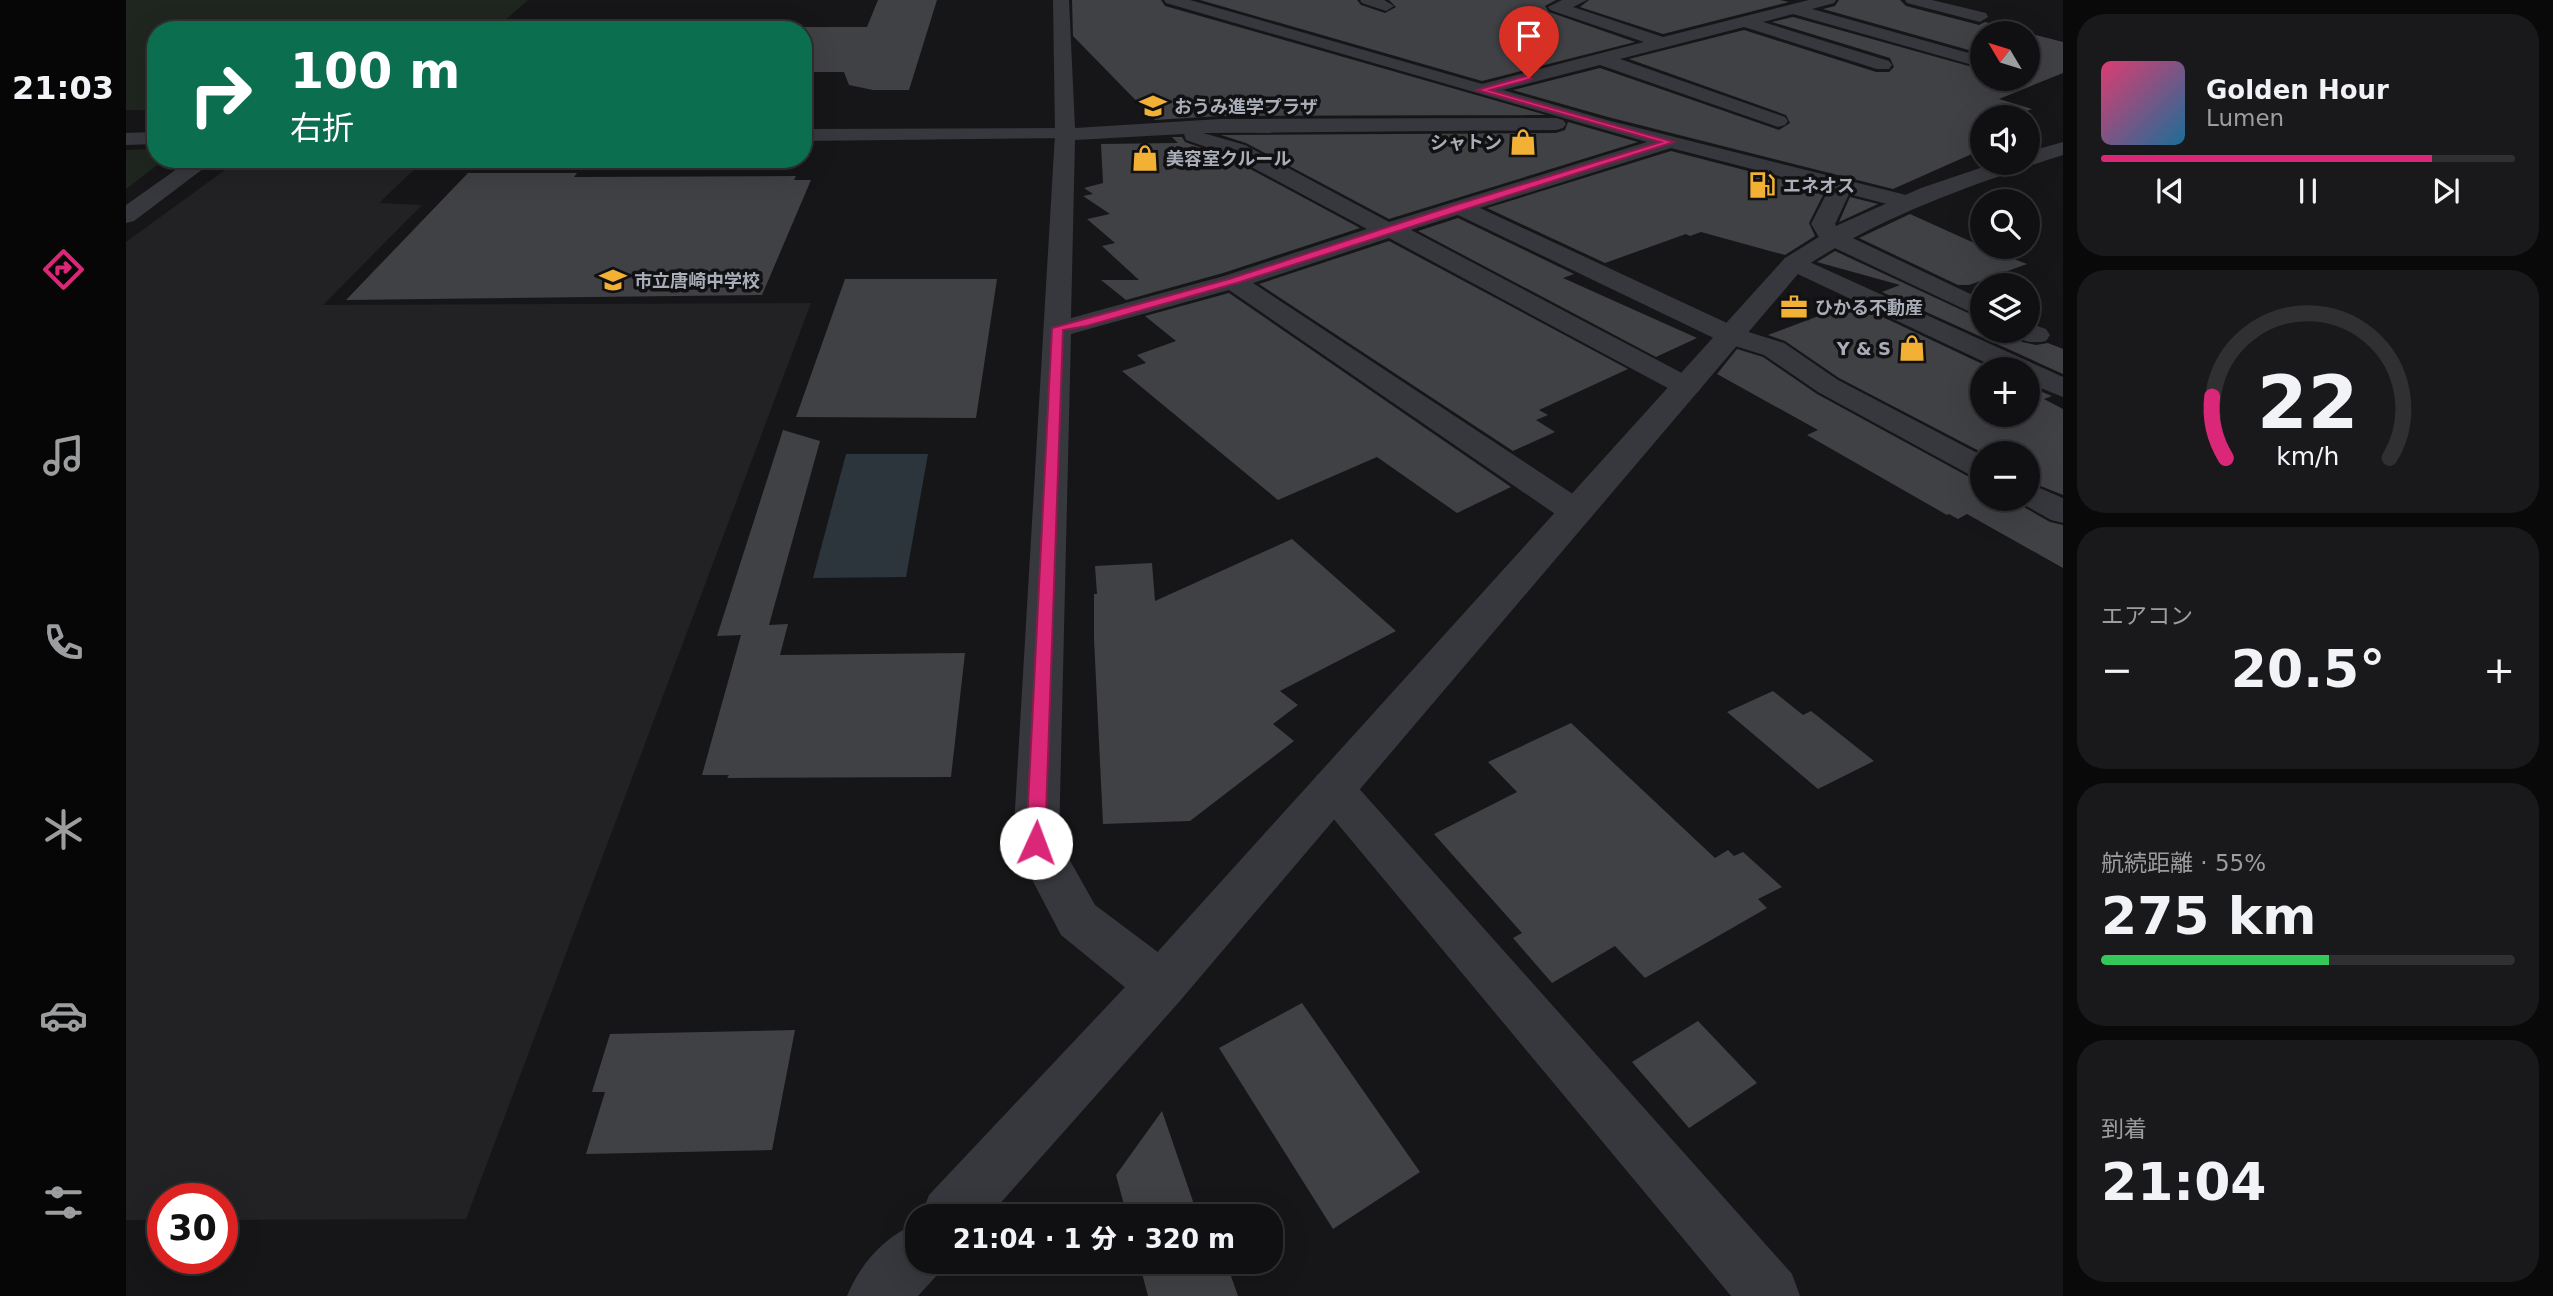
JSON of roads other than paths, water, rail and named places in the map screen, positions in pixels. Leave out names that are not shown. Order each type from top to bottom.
[{"type":"street","points":[[1061,0],[1065,134],[1036,843],[1078,920],[1161,985]]},
{"type":"street","points":[[1172,0],[1600,124],[1902,201]]},
{"type":"street","points":[[1368,0],[1386,6]]},
{"type":"street","points":[[1579,0],[1556,6],[1664,43]]},
{"type":"street","points":[[1481,90],[1824,0]]},
{"type":"street","points":[[1913,0],[1980,17]]},
{"type":"street","points":[[1793,9],[1970,59]]},
{"type":"street","points":[[1743,22],[1882,65]]},
{"type":"street","points":[[1601,59],[1778,121]]},
{"type":"street","points":[[812,135],[1065,134],[1220,125],[1600,124]]},
{"type":"street","points":[[1165,130],[1237,150],[1688,387]]},
{"type":"street","points":[[126,139],[147,138]]},
{"type":"street","points":[[1057,328],[1083,324],[1233,281],[1670,142]]},
{"type":"street","points":[[2040,155],[2063,148]]},
{"type":"street","points":[[126,216],[193,168]]},
{"type":"street","points":[[961,1204],[1161,985],[1332,787],[1688,387],[1794,262],[1831,237],[1902,201],[1981,175]]},
{"type":"street","points":[[1843,186],[1823,224],[1831,237],[1970,304]]},
{"type":"street","points":[[1459,207],[1732,336],[1773,349],[1828,386],[1970,462]]},
{"type":"street","points":[[1794,262],[1996,357]]},
{"type":"street","points":[[1233,281],[1576,512]]},
{"type":"street","points":[[2040,377],[2063,388]]},
{"type":"street","points":[[2040,500],[2063,512]]},
{"type":"street","points":[[1332,787],[1770,1296]]},
{"type":"street","points":[[877,1296],[905,1265]]},
{"type":"place","name":"おうみ進学プラザ","points":[[1153,106]]},
{"type":"place","name":"シャトン","points":[[1523,142]]},
{"type":"place","name":"美容室クルール","points":[[1145,158]]},
{"type":"place","name":"エネオス","points":[[1762,185]]},
{"type":"place","name":"市立唐崎中学校","points":[[613,280]]},
{"type":"place","name":"ひかる不動産","points":[[1794,307]]},
{"type":"place","name":"Y & S","points":[[1912,348]]}]
